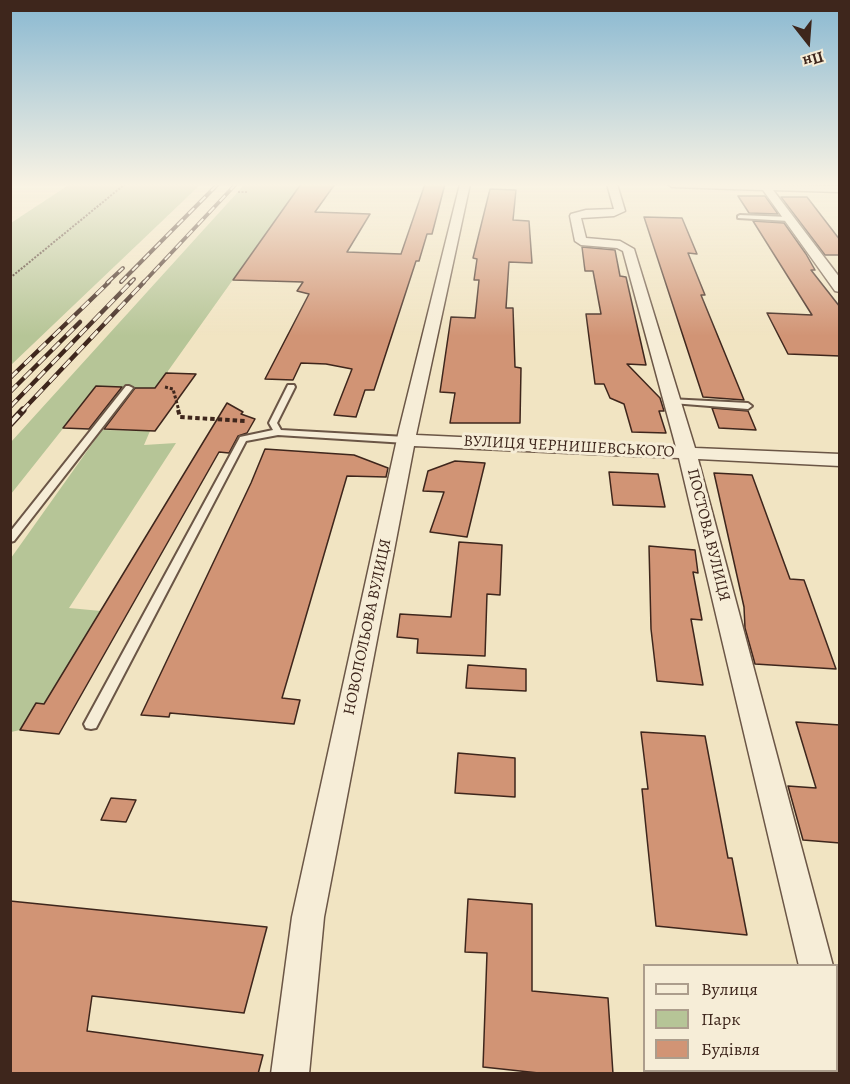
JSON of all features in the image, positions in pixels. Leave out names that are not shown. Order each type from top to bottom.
[{"type":"street","name":"НОВОПОЛЬОВА ВУЛИЦЯ","points":[[290,1074],[308,917],[406,440],[453,235]]},
{"type":"street","name":"ПОСТОВА ВУЛИЦЯ","points":[[580,235],[581,240],[620,244],[628,249],[687,453],[815,964]]},
{"type":"street","points":[[801,235],[840,288]]},
{"type":"street","name":"ВУЛИЦЯ ЧЕРНИШЕВСЬКОГО","points":[[406,440],[840,460]]},
{"type":"lane","points":[[10,538],[129,387]]},
{"type":"lane","points":[[276,427],[291,387]]},
{"type":"lane","points":[[672,401],[748,406]]},
{"type":"lane","points":[[91,724],[243,439],[276,427],[406,440]]},
{"type":"path","points":[[10,278],[63,235]]},
{"type":"path","points":[[165,387],[173,389],[180,417],[276,427]]},
{"type":"green space","points":[[11,235],[148,235],[11,365]]},
{"type":"green space","points":[[199,235],[265,235],[168,371],[168,383],[159,389],[96,387],[11,494],[11,442]]},
{"type":"green space","points":[[102,430],[150,431],[144,445],[176,443],[69,608],[101,611],[44,704],[36,704],[20,730],[11,732],[11,558]]},
{"type":"building","points":[[265,235],[358,235],[347,252],[401,254],[408,235],[427,235],[374,390],[365,390],[356,417],[334,415],[352,369],[326,364],[301,363],[293,380],[265,379],[309,294],[297,291],[303,282],[233,280]]},
{"type":"building","points":[[479,235],[530,235],[532,263],[509,262],[506,308],[513,308],[515,367],[521,368],[520,423],[450,423],[455,393],[440,392],[451,317],[475,318],[479,280],[474,280],[477,259],[473,258]]},
{"type":"building","points":[[650,235],[689,235],[697,254],[688,253],[705,295],[701,295],[744,400],[703,397]]},
{"type":"building","points":[[762,235],[792,235],[806,254],[815,270],[811,270],[840,307],[840,356],[788,354],[767,313],[812,315]]},
{"type":"building","points":[[810,235],[836,235],[840,240],[840,255],[825,255]]},
{"type":"building","points":[[582,247],[615,250],[620,276],[626,277],[646,365],[627,364],[660,398],[664,411],[659,411],[666,433],[632,432],[624,404],[610,398],[604,384],[595,384],[586,314],[601,314],[593,271],[585,271]]},
{"type":"building","points":[[166,373],[196,374],[155,431],[104,429],[135,388],[155,388]]},
{"type":"building","points":[[96,386],[122,387],[89,429],[63,428]]},
{"type":"building","points":[[227,403],[243,412],[241,414],[255,419],[247,433],[238,436],[229,453],[219,452],[59,734],[20,730],[36,703],[44,704]]},
{"type":"building","points":[[712,408],[748,411],[756,430],[719,428]]},
{"type":"building","points":[[265,449],[354,455],[388,468],[386,477],[347,476],[282,698],[300,700],[294,724],[170,713],[169,717],[141,715],[251,483]]},
{"type":"building","points":[[455,461],[485,463],[467,537],[430,532],[444,492],[423,491],[428,471]]},
{"type":"building","points":[[609,472],[658,474],[665,507],[613,505]]},
{"type":"building","points":[[714,473],[752,475],[790,579],[804,580],[836,669],[755,664],[745,628],[744,607]]},
{"type":"building","points":[[459,542],[502,545],[500,595],[487,594],[485,656],[417,653],[418,639],[397,637],[400,614],[451,617]]},
{"type":"building","points":[[649,546],[695,550],[698,573],[693,572],[702,620],[691,619],[703,685],[657,681],[651,629]]},
{"type":"building","points":[[468,665],[526,669],[526,691],[466,688]]},
{"type":"building","points":[[796,722],[840,725],[840,843],[803,840],[788,786],[816,788]]},
{"type":"building","points":[[641,732],[705,736],[728,858],[732,858],[747,935],[656,926],[642,789],[648,789]]},
{"type":"building","points":[[458,753],[515,758],[515,797],[455,793]]},
{"type":"building","points":[[111,798],[136,800],[126,822],[101,820]]},
{"type":"building","points":[[468,899],[532,904],[532,991],[608,998],[613,1074],[548,1074],[483,1067],[487,953],[465,952]]},
{"type":"building","points":[[10,901],[267,927],[244,1013],[92,996],[87,1031],[263,1055],[258,1074],[10,1074]]},
{"type":"railway","points":[[121,282],[168,235]]},
{"type":"railway","points":[[143,283],[188,235]]},
{"type":"railway","points":[[107,283],[123,268]]},
{"type":"railway","points":[[131,282],[134,279]]},
{"type":"railway","points":[[10,378],[109,282]]},
{"type":"railway","points":[[10,407],[131,282]]},
{"type":"railway","points":[[22,411],[144,282]]},
{"type":"railway","points":[[10,392],[80,322]]},
{"type":"railway","points":[[10,424],[23,410]]}]
